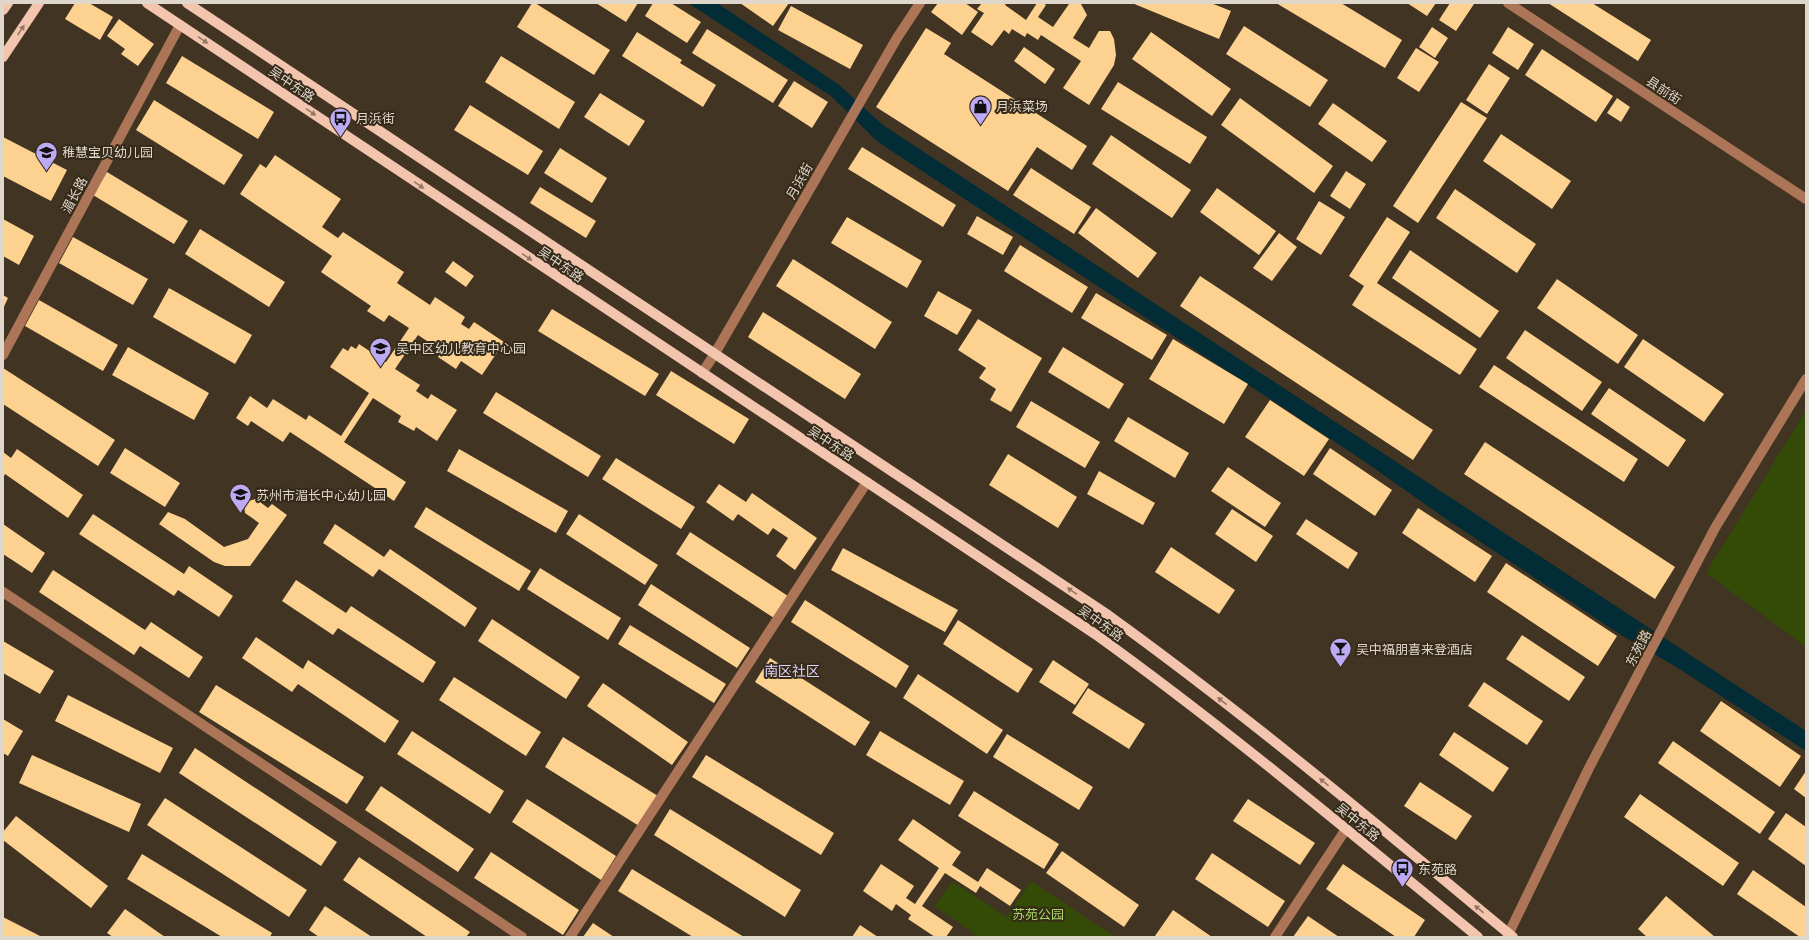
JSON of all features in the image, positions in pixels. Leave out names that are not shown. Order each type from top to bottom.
[{"type":"main road","points":[[3,10],[8,3]]},
{"type":"main road","points":[[3,57],[39,3]]},
{"type":"main road","name":"吴中东路","points":[[147,3],[1126,656],[1217,725],[1478,937]]},
{"type":"main road","name":"吴中东路","points":[[187,3],[714,355],[1108,615],[1260,730],[1509,936]]},
{"type":"street","name":"月浜街","points":[[702,373],[714,355],[897,38],[920,3]]},
{"type":"street","name":"县前街","points":[[1508,3],[1806,199]]},
{"type":"street","name":"湄长路","points":[[3,355],[180,25]]},
{"type":"street","name":"东苑路","points":[[1509,936],[1589,768],[1715,528],[1806,379]]},
{"type":"street","points":[[570,937],[867,482]]},
{"type":"street","points":[[3,592],[522,937]]},
{"type":"street","points":[[1275,937],[1346,829]]},
{"type":"green space","points":[[1806,410],[1806,647],[1706,573]]},
{"type":"green space","name":"苏苑公园","points":[[952,881],[1007,917],[1031,881],[1115,937],[973,937],[975,934],[935,906]]},
{"type":"water","points":[[688,3],[717,3],[838,84],[883,125],[1806,731],[1806,751],[1678,668],[1621,635],[1449,521],[1361,459],[878,142],[831,96]]},
{"type":"building","points":[[75,3],[89,3],[113,17],[100,40],[65,19]]},
{"type":"building","points":[[532,3],[535,3],[610,50],[594,75],[517,27]]},
{"type":"building","points":[[596,3],[638,3],[626,22]]},
{"type":"building","points":[[653,3],[671,3],[701,22],[687,43],[645,16]]},
{"type":"building","points":[[740,3],[789,3],[773,26]]},
{"type":"building","points":[[938,3],[965,3],[978,12],[962,35],[931,12]]},
{"type":"building","points":[[982,3],[1006,3],[1005,5],[1026,20],[1037,3],[1043,3],[1046,5],[1038,17],[1053,27],[1069,4],[1081,4],[1087,15],[1073,38],[1089,48],[1099,31],[1110,31],[1114,39],[1116,55],[1114,65],[1089,105],[1063,88],[1081,61],[1041,35],[1038,40],[1027,33],[1025,37],[1012,29],[1009,34],[1004,30],[992,46],[971,32],[984,13],[977,9]]},
{"type":"building","points":[[1132,3],[1211,3],[1231,11],[1219,39]]},
{"type":"building","points":[[1276,3],[1341,3],[1402,40],[1385,68]]},
{"type":"building","points":[[1407,3],[1436,3],[1427,16]]},
{"type":"building","points":[[1450,3],[1474,4],[1456,31],[1439,20]]},
{"type":"building","points":[[1548,3],[1592,3],[1651,40],[1638,61]]},
{"type":"building","points":[[791,6],[863,45],[850,69],[778,30]]},
{"type":"building","points":[[119,19],[154,44],[138,66],[121,54],[125,49],[107,36]]},
{"type":"building","points":[[1244,26],[1328,80],[1310,107],[1226,54]]},
{"type":"building","points":[[1432,27],[1448,38],[1435,58],[1419,47]]},
{"type":"building","points":[[1508,27],[1534,44],[1518,70],[1492,53]]},
{"type":"building","name":"月浜菜场","points":[[926,28],[951,43],[944,54],[1087,146],[1072,170],[1037,147],[1008,191],[876,107]]},
{"type":"building","points":[[707,29],[788,80],[773,103],[692,53]]},
{"type":"building","points":[[637,32],[682,60],[680,63],[716,85],[703,107],[622,56]]},
{"type":"building","points":[[1151,32],[1231,89],[1212,116],[1132,59]]},
{"type":"building","points":[[1024,47],[1055,69],[1045,84],[1014,61]]},
{"type":"building","points":[[1416,48],[1439,62],[1419,92],[1397,78]]},
{"type":"building","points":[[1542,49],[1613,96],[1596,122],[1525,75]]},
{"type":"building","points":[[182,56],[274,112],[258,139],[166,83]]},
{"type":"building","points":[[501,56],[575,102],[559,129],[485,82]]},
{"type":"building","points":[[1489,64],[1510,78],[1487,114],[1466,100]]},
{"type":"building","points":[[794,81],[828,102],[812,128],[778,106]]},
{"type":"building","points":[[1118,82],[1207,137],[1190,164],[1101,109]]},
{"type":"building","points":[[600,93],[645,121],[629,146],[584,117]]},
{"type":"building","points":[[1240,98],[1333,166],[1314,193],[1221,125]]},
{"type":"building","points":[[1617,98],[1630,107],[1621,122],[1607,113]]},
{"type":"building","points":[[154,100],[243,155],[224,185],[136,130]]},
{"type":"building","points":[[1461,102],[1487,118],[1418,223],[1393,206]]},
{"type":"building","points":[[1333,103],[1387,141],[1372,162],[1318,124]]},
{"type":"building","points":[[470,105],[543,151],[528,175],[454,130]]},
{"type":"building","points":[[1501,134],[1571,181],[1552,209],[1483,161]]},
{"type":"building","points":[[1111,135],[1191,190],[1172,218],[1092,164]]},
{"type":"building","points":[[3,137],[67,170],[51,201],[3,176]]},
{"type":"building","points":[[862,147],[956,205],[943,227],[848,169]]},
{"type":"building","points":[[560,148],[607,178],[592,203],[544,173]]},
{"type":"building","points":[[275,155],[341,199],[322,227],[338,238],[343,232],[404,272],[397,283],[430,305],[435,297],[465,317],[461,324],[469,329],[474,322],[504,342],[482,375],[461,361],[456,369],[438,357],[442,351],[418,335],[395,369],[420,385],[416,391],[428,399],[431,394],[457,410],[437,441],[416,427],[414,431],[398,422],[401,416],[373,398],[344,442],[406,482],[394,501],[382,493],[379,499],[371,494],[375,488],[290,432],[283,442],[251,421],[248,426],[236,418],[250,396],[267,408],[273,399],[306,420],[309,415],[341,436],[369,393],[330,367],[343,348],[348,351],[351,346],[356,349],[359,344],[386,362],[409,328],[389,315],[384,322],[367,311],[371,306],[321,272],[332,256],[240,194],[260,164],[266,168]]},
{"type":"building","points":[[1031,168],[1091,207],[1074,234],[1013,195]]},
{"type":"building","points":[[1346,171],[1366,184],[1350,209],[1330,196]]},
{"type":"building","points":[[107,172],[188,221],[174,244],[93,195]]},
{"type":"building","points":[[540,187],[596,221],[586,238],[530,203]]},
{"type":"building","points":[[1217,188],[1276,231],[1259,255],[1200,212]]},
{"type":"building","points":[[1455,189],[1536,244],[1517,273],[1436,218]]},
{"type":"building","points":[[1319,201],[1345,217],[1321,255],[1296,239]]},
{"type":"building","points":[[1096,208],[1157,253],[1138,278],[1078,233]]},
{"type":"building","points":[[977,216],[1013,237],[1003,255],[967,234]]},
{"type":"building","points":[[847,217],[922,261],[907,288],[831,243]]},
{"type":"building","points":[[1387,217],[1410,232],[1377,283],[1477,349],[1460,375],[1352,305],[1364,286],[1349,276]]},
{"type":"building","points":[[3,219],[34,236],[19,265],[3,256]]},
{"type":"building","points":[[200,229],[285,282],[269,307],[185,254]]},
{"type":"building","points":[[1279,233],[1297,247],[1272,281],[1253,268]]},
{"type":"building","points":[[73,237],[148,279],[133,305],[59,263]]},
{"type":"building","points":[[1020,245],[1088,287],[1072,313],[1004,271]]},
{"type":"building","points":[[1410,250],[1499,311],[1480,338],[1392,278]]},
{"type":"building","points":[[793,259],[892,322],[875,349],[776,286]]},
{"type":"building","points":[[453,261],[474,276],[466,287],[445,272]]},
{"type":"building","points":[[1200,276],[1433,430],[1413,460],[1180,306]]},
{"type":"building","points":[[1557,279],[1638,335],[1618,364],[1537,308]]},
{"type":"building","points":[[169,288],[252,335],[235,364],[153,317]]},
{"type":"building","points":[[938,291],[972,310],[957,335],[924,316]]},
{"type":"building","points":[[1096,293],[1167,335],[1152,360],[1081,318]]},
{"type":"building","points":[[3,295],[8,298],[3,309]]},
{"type":"building","points":[[39,300],[118,345],[103,371],[25,326]]},
{"type":"building","points":[[552,309],[659,374],[645,396],[538,331]]},
{"type":"building","points":[[763,312],[861,374],[845,399],[748,337]]},
{"type":"building","points":[[978,319],[1042,358],[1011,412],[990,400],[996,389],[979,378],[986,368],[958,350]]},
{"type":"building","points":[[1525,330],[1602,382],[1582,411],[1506,358]]},
{"type":"building","points":[[1173,339],[1248,384],[1224,424],[1149,379]]},
{"type":"building","points":[[1643,339],[1724,394],[1704,422],[1624,367]]},
{"type":"building","points":[[128,347],[209,393],[194,420],[112,375]]},
{"type":"building","points":[[1063,347],[1124,384],[1109,409],[1048,372]]},
{"type":"building","points":[[1494,365],[1638,459],[1624,482],[1479,387]]},
{"type":"building","points":[[3,368],[115,440],[98,466],[3,404]]},
{"type":"building","points":[[671,371],[749,419],[734,444],[656,395]]},
{"type":"building","points":[[1609,388],[1686,440],[1668,467],[1591,414]]},
{"type":"building","points":[[496,392],[601,456],[588,477],[483,413]]},
{"type":"building","points":[[1270,400],[1329,439],[1304,476],[1245,437]]},
{"type":"building","points":[[1031,401],[1100,442],[1085,468],[1016,427]]},
{"type":"building","points":[[1128,417],[1189,453],[1175,478],[1114,441]]},
{"type":"building","points":[[1485,442],[1675,567],[1655,599],[1464,474]]},
{"type":"building","points":[[125,448],[180,483],[165,507],[110,473]]},
{"type":"building","points":[[1330,448],[1392,490],[1375,516],[1313,474]]},
{"type":"building","points":[[17,449],[83,495],[68,518],[5,474],[3,478],[3,452],[11,458]]},
{"type":"building","points":[[459,449],[568,511],[556,533],[447,471]]},
{"type":"building","points":[[1008,454],[1077,497],[1058,528],[989,485]]},
{"type":"building","points":[[616,458],[695,507],[681,529],[602,479]]},
{"type":"building","points":[[1228,467],[1281,503],[1265,527],[1211,491]]},
{"type":"building","points":[[1099,471],[1155,503],[1143,525],[1087,494]]},
{"type":"building","points":[[719,484],[746,502],[752,493],[817,538],[795,570],[776,556],[788,538],[773,528],[768,535],[738,514],[733,521],[706,502]]},
{"type":"building","points":[[256,499],[268,508],[272,504],[287,515],[250,566],[225,566],[214,562],[159,524],[168,512],[185,519],[224,547],[248,539],[259,523],[245,513],[244,505],[248,501]]},
{"type":"building","points":[[426,507],[531,571],[519,591],[414,527]]},
{"type":"building","points":[[1418,508],[1492,556],[1475,582],[1402,533]]},
{"type":"building","points":[[1232,509],[1273,536],[1256,562],[1215,534]]},
{"type":"building","points":[[93,514],[184,574],[189,566],[233,596],[219,617],[178,590],[174,596],[79,534]]},
{"type":"building","points":[[579,514],[658,565],[645,585],[566,534]]},
{"type":"building","points":[[1306,519],[1358,553],[1348,569],[1296,534]]},
{"type":"building","points":[[3,524],[45,553],[32,573],[3,554]]},
{"type":"building","points":[[335,524],[384,557],[390,549],[477,608],[465,627],[379,569],[373,577],[323,543]]},
{"type":"building","points":[[690,532],[788,596],[774,618],[676,554]]},
{"type":"building","points":[[1171,547],[1235,590],[1219,614],[1155,572]]},
{"type":"building","points":[[843,548],[958,610],[945,632],[831,570]]},
{"type":"building","points":[[1506,563],[1617,636],[1598,666],[1487,592]]},
{"type":"building","points":[[540,568],[621,618],[608,640],[527,589]]},
{"type":"building","points":[[53,570],[145,630],[151,622],[203,657],[189,678],[140,646],[134,655],[39,592]]},
{"type":"building","points":[[296,580],[346,613],[351,606],[436,662],[423,683],[338,628],[333,635],[282,601]]},
{"type":"building","points":[[651,584],[750,648],[737,668],[638,605]]},
{"type":"building","points":[[805,600],[909,666],[896,688],[791,622]]},
{"type":"building","points":[[492,619],[580,677],[566,699],[478,641]]},
{"type":"building","points":[[958,620],[1033,669],[1018,693],[943,644]]},
{"type":"building","points":[[630,625],[726,684],[714,703],[618,644]]},
{"type":"building","points":[[1522,635],[1585,677],[1569,701],[1506,659]]},
{"type":"building","points":[[256,637],[303,669],[308,660],[399,721],[385,743],[298,684],[292,692],[242,658]]},
{"type":"building","points":[[3,641],[54,671],[40,694],[3,673]]},
{"type":"building","points":[[770,658],[870,722],[855,746],[755,682]]},
{"type":"building","points":[[1053,660],[1089,684],[1075,705],[1039,682]]},
{"type":"building","points":[[918,674],[1003,730],[987,754],[903,698]]},
{"type":"building","points":[[454,677],[541,732],[526,756],[439,700]]},
{"type":"building","points":[[1484,682],[1543,721],[1527,745],[1468,706]]},
{"type":"building","points":[[603,683],[688,742],[672,765],[587,706]]},
{"type":"building","points":[[216,685],[364,777],[347,804],[199,712]]},
{"type":"building","points":[[1088,688],[1145,724],[1129,749],[1072,713]]},
{"type":"building","points":[[68,695],[173,748],[160,773],[55,721]]},
{"type":"building","points":[[1721,701],[1801,756],[1780,787],[1700,731]]},
{"type":"building","points":[[3,719],[23,731],[8,756],[3,753]]},
{"type":"building","points":[[412,731],[504,791],[490,814],[397,754]]},
{"type":"building","points":[[880,731],[964,781],[950,805],[866,755]]},
{"type":"building","points":[[1454,732],[1509,768],[1493,792],[1439,755]]},
{"type":"building","points":[[1007,734],[1093,787],[1079,810],[993,757]]},
{"type":"building","points":[[563,737],[658,796],[639,826],[545,767]]},
{"type":"building","points":[[1673,741],[1775,812],[1760,834],[1658,763]]},
{"type":"building","points":[[195,748],[337,842],[321,866],[179,773]]},
{"type":"building","points":[[32,755],[141,804],[129,832],[19,783]]},
{"type":"building","points":[[706,755],[834,833],[821,855],[692,777]]},
{"type":"building","points":[[1806,771],[1806,798],[1794,789]]},
{"type":"building","points":[[1420,782],[1472,816],[1456,840],[1404,806]]},
{"type":"building","points":[[381,786],[474,849],[458,872],[365,810]]},
{"type":"building","points":[[974,791],[1059,844],[1044,869],[958,816]]},
{"type":"building","points":[[1640,794],[1739,863],[1723,886],[1624,817]]},
{"type":"building","points":[[165,798],[307,890],[289,917],[147,825]]},
{"type":"building","points":[[527,799],[616,856],[601,880],[512,822]]},
{"type":"building","points":[[1248,799],[1315,843],[1300,865],[1233,821]]},
{"type":"building","points":[[670,809],[801,890],[785,917],[654,835]]},
{"type":"building","points":[[1786,813],[1806,827],[1806,866],[1768,839]]},
{"type":"building","points":[[16,816],[108,886],[91,908],[3,840],[3,832]]},
{"type":"building","points":[[913,819],[961,852],[952,865],[978,882],[987,868],[1021,890],[1010,906],[980,886],[976,893],[945,873],[922,906],[953,927],[946,937],[935,937],[908,919],[911,915],[896,904],[892,911],[863,891],[881,864],[914,886],[906,898],[915,904],[939,868],[898,840]]},
{"type":"building","points":[[1062,851],[1139,905],[1124,927],[1046,873]]},
{"type":"building","points":[[491,852],[579,910],[563,935],[474,878]]},
{"type":"building","points":[[1212,853],[1285,901],[1268,927],[1195,879]]},
{"type":"building","points":[[142,854],[272,933],[270,937],[222,937],[127,879]]},
{"type":"building","points":[[359,857],[470,932],[466,937],[427,937],[343,880]]},
{"type":"building","points":[[1343,864],[1425,920],[1414,937],[1396,937],[1326,889]]},
{"type":"building","points":[[632,869],[744,937],[693,937],[618,891]]},
{"type":"building","points":[[1753,870],[1806,907],[1806,937],[1800,937],[1737,894]]},
{"type":"building","points":[[1666,896],[1715,937],[1647,937],[1638,929]]},
{"type":"building","points":[[325,906],[372,937],[319,937],[309,930]]},
{"type":"building","points":[[125,909],[165,937],[113,937],[107,933]]},
{"type":"building","points":[[1173,910],[1212,937],[1155,936]]},
{"type":"building","points":[[1308,916],[1339,937],[1293,937]]},
{"type":"building","points":[[3,917],[42,937],[3,937]]},
{"type":"building","points":[[593,923],[614,937],[583,937]]},
{"type":"building","points":[[860,925],[878,937],[852,937]]},
{"type":"place","name":"月浜菜场","points":[[981,126]]},
{"type":"place","name":"月浜街","points":[[340,138]]},
{"type":"place","name":"稚慧宝贝幼儿园","points":[[46,172]]},
{"type":"place","name":"吴中区幼儿教育中心园","points":[[381,368]]},
{"type":"place","name":"苏州市湄长中心幼儿园","points":[[241,514]]},
{"type":"place","name":"吴中福朋喜来登酒店","points":[[1340,668]]},
{"type":"place","name":"东苑路","points":[[1402,888]]},
{"type":"district","name":"南区社区","points":[[792,671]]}]
